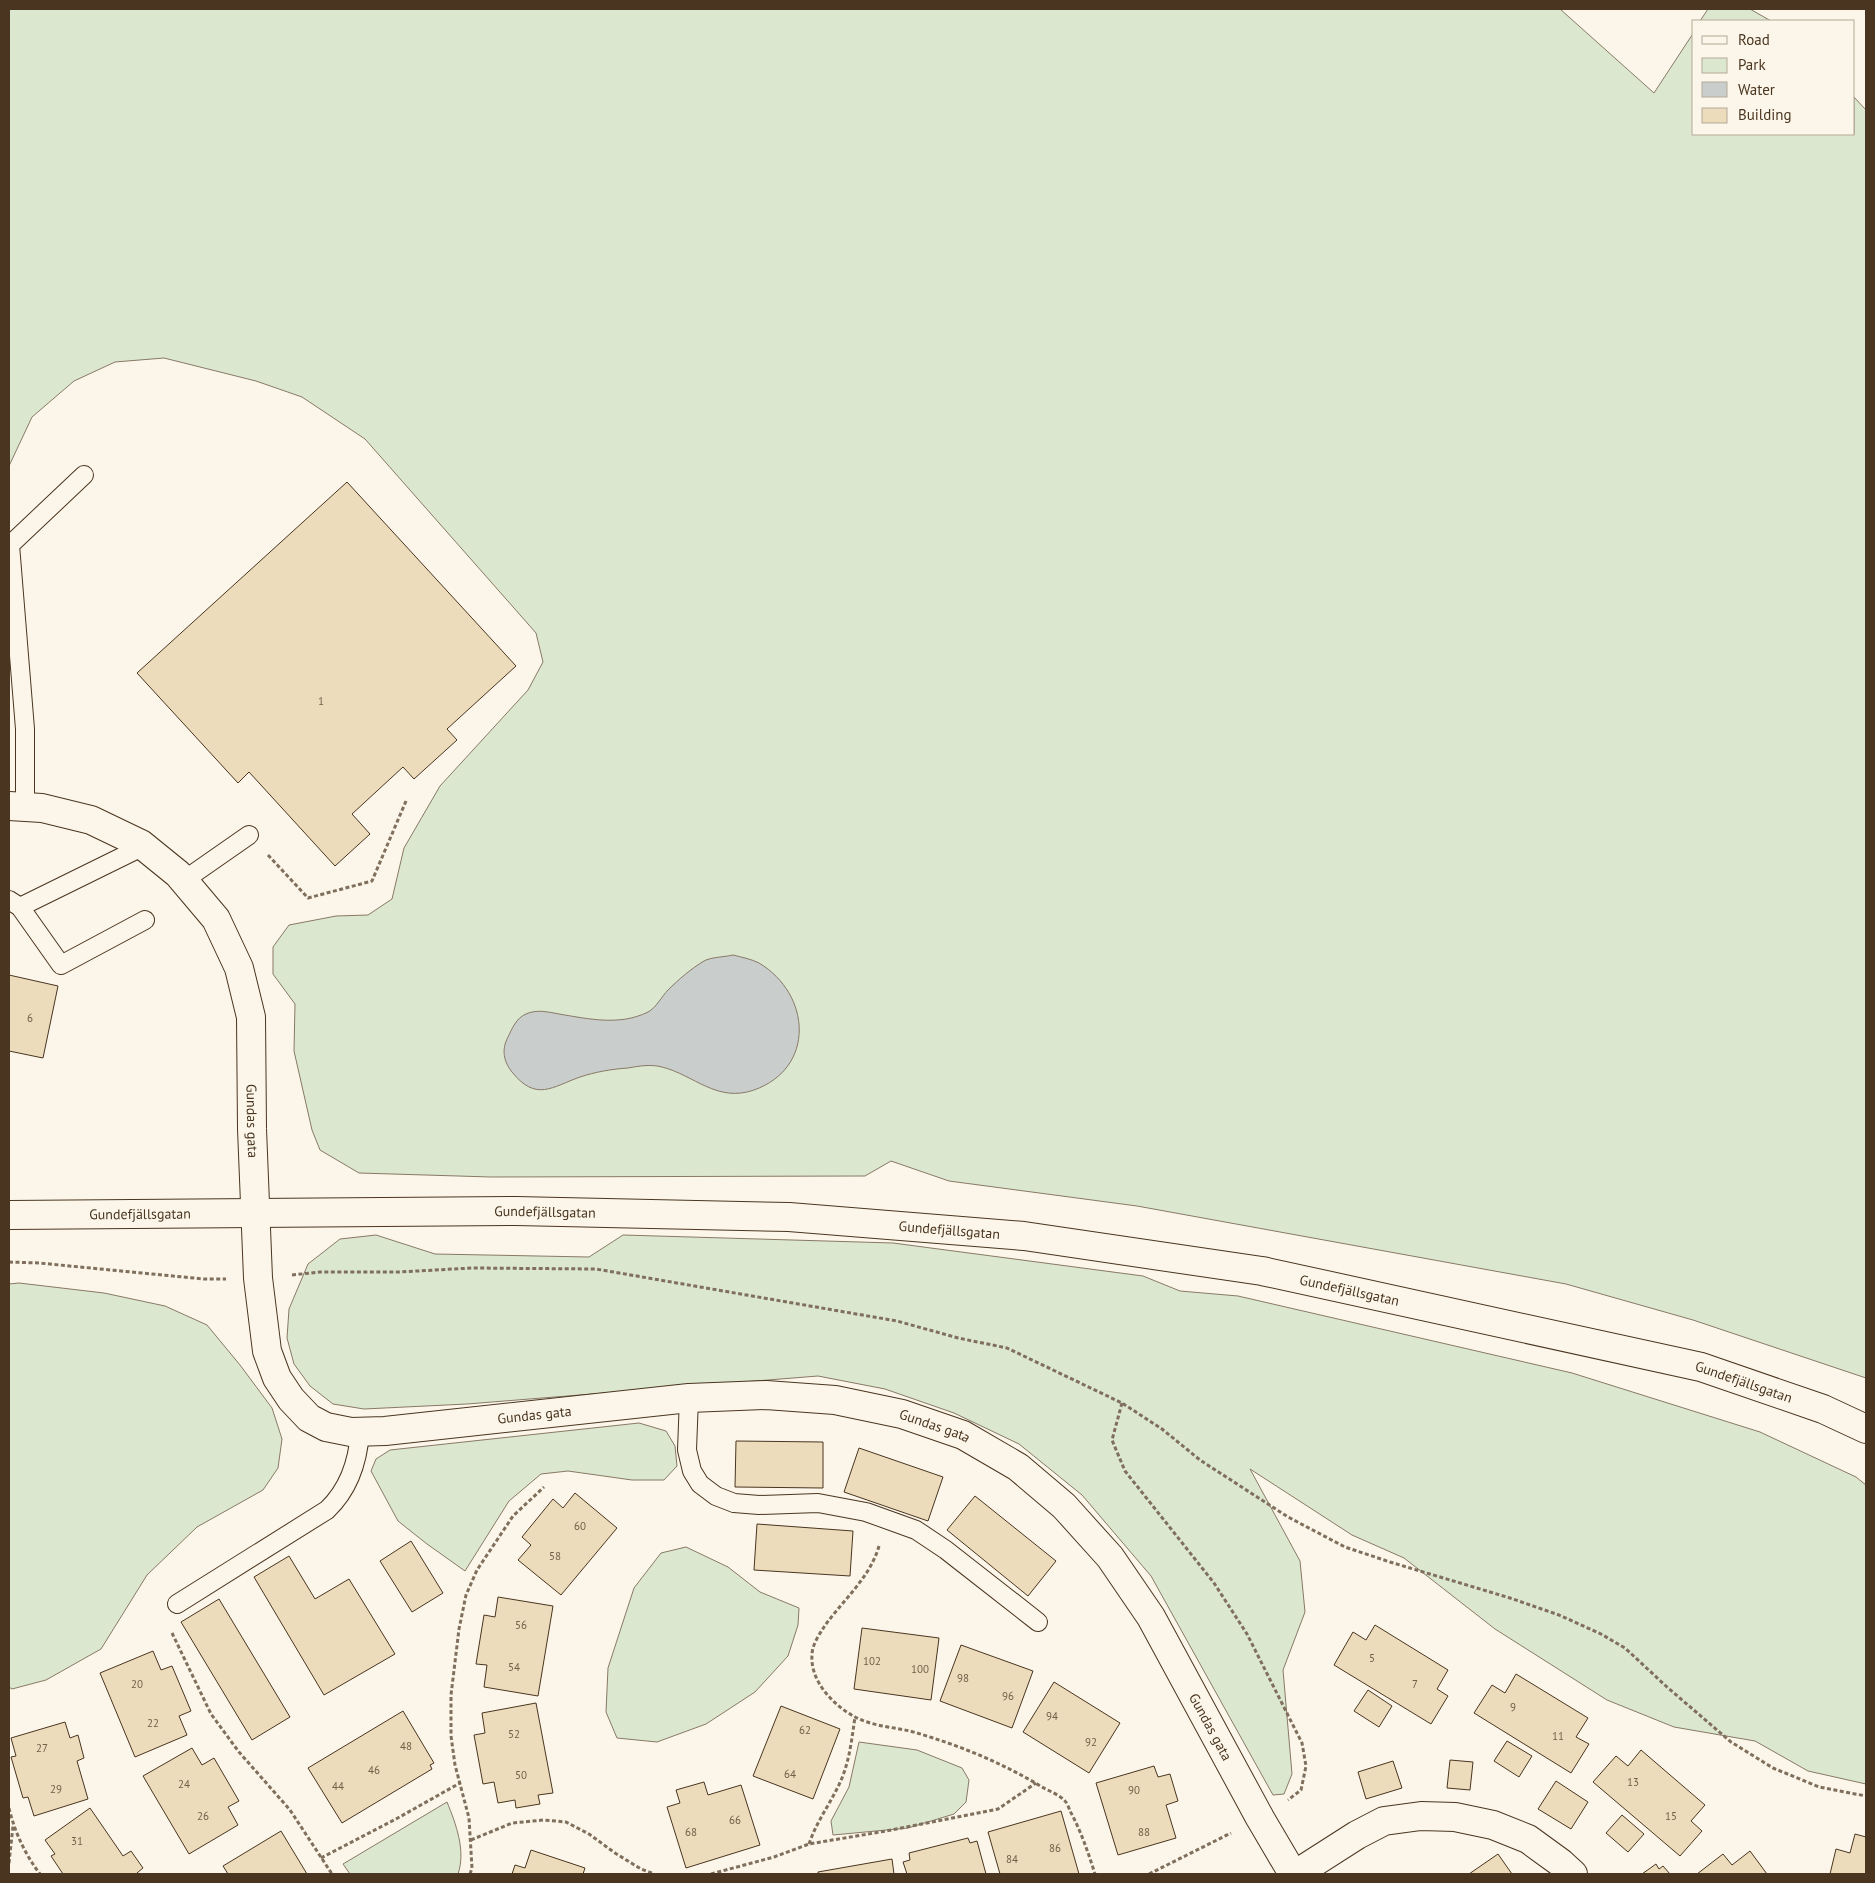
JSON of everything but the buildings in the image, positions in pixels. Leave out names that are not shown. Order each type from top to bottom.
[{"type":"street","name":"Gundas gata","points":[[17,807],[42,808],[91,820],[144,846],[178,874],[216,919],[239,968],[251,1018],[252,1129],[258,1278],[267,1351],[277,1378],[290,1399],[310,1418],[326,1427],[351,1432],[385,1431],[689,1398],[766,1395],[836,1400],[902,1414],[963,1435],[1018,1467],[1064,1506],[1110,1557],[1151,1617],[1260,1818],[1294,1874],[1357,1835],[1384,1821],[1421,1816],[1455,1817],[1493,1825],[1528,1839],[1562,1863],[1573,1874]]},
{"type":"street","name":"Gundefjällsgatan","points":[[9,1215],[516,1211],[790,1217],[1024,1236],[1262,1271],[1701,1367],[1823,1409],[1866,1429]]},
{"type":"lane","points":[[17,807],[25,729],[10,545],[84,475]]},
{"type":"lane","points":[[183,881],[249,834]]},
{"type":"lane","points":[[144,846],[14,904],[61,965],[145,920]]},
{"type":"lane","points":[[689,1398],[687,1450],[692,1471],[700,1484],[716,1496],[734,1503],[759,1505],[818,1503],[866,1512],[916,1530],[946,1550],[1038,1622]]},
{"type":"lane","points":[[177,1604],[327,1510],[341,1496],[349,1478],[358,1452],[360,1432]]},
{"type":"path","points":[[249,834],[308,898],[372,881],[406,800]]},
{"type":"path","points":[[1122,1402],[1112,1440],[1125,1471],[1214,1583],[1248,1634],[1302,1743],[1306,1766],[1300,1790],[1284,1804],[1148,1874]]},
{"type":"path","points":[[470,1874],[472,1868],[469,1818],[451,1736],[450,1695],[456,1647],[466,1595],[478,1570],[513,1516],[544,1486]]},
{"type":"path","points":[[888,1520],[877,1555],[861,1581],[836,1610],[822,1631],[812,1653],[812,1667],[818,1683],[832,1699],[855,1717],[910,1732],[983,1756],[1036,1783],[1065,1801],[1080,1829],[1095,1874]]},
{"type":"path","points":[[177,1604],[171,1619],[172,1633],[211,1714],[239,1752],[290,1810],[332,1874]]},
{"type":"path","points":[[809,1844],[843,1776],[851,1746],[855,1717]]},
{"type":"path","points":[[320,1858],[460,1783]]},
{"type":"path","points":[[711,1874],[774,1857],[809,1844],[998,1809],[1036,1783]]},
{"type":"path","points":[[9,1808],[13,1826],[27,1856],[40,1874]]},
{"type":"path","points":[[471,1840],[512,1823],[544,1820],[566,1822],[589,1834],[640,1869],[654,1874]]},
{"type":"path","points":[[9,1863],[13,1826]]},
{"type":"green space","points":[[9,9],[1560,9],[1654,93],[1692,35],[1692,135],[1855,135],[1855,98],[1866,110],[1866,1378],[1693,1320],[1566,1284],[1137,1206],[949,1181],[891,1161],[865,1176],[491,1177],[359,1173],[320,1150],[312,1130],[294,1051],[295,1004],[273,974],[273,947],[289,925],[336,916],[368,915],[392,899],[404,848],[440,786],[528,690],[543,662],[536,633],[365,439],[302,397],[256,381],[164,358],[115,362],[74,381],[32,417],[9,466]]},
{"type":"green space","points":[[1708,9],[1750,9],[1769,20],[1701,20]]},
{"type":"green space","points":[[376,1235],[435,1254],[589,1257],[623,1235],[893,1243],[1143,1276],[1180,1291],[1238,1296],[1572,1373],[1760,1432],[1856,1477],[1866,1485],[1866,1784],[1808,1771],[1755,1741],[1674,1727],[1607,1700],[1495,1629],[1404,1558],[1352,1535],[1250,1469],[1300,1561],[1305,1612],[1283,1670],[1292,1774],[1284,1794],[1273,1795],[1151,1576],[1082,1495],[1019,1444],[954,1413],[885,1389],[818,1376],[467,1404],[364,1409],[333,1404],[310,1386],[294,1364],[287,1338],[289,1309],[308,1264],[340,1239]]},
{"type":"green space","points":[[19,1283],[104,1293],[165,1306],[207,1325],[272,1408],[282,1439],[278,1468],[263,1490],[197,1527],[147,1575],[101,1649],[46,1680],[12,1689],[9,1687],[9,1284]]},
{"type":"green space","points":[[639,1423],[666,1431],[675,1446],[677,1466],[664,1480],[632,1480],[568,1471],[541,1474],[509,1501],[465,1571],[398,1521],[371,1471],[376,1459],[390,1450]]},
{"type":"green space","points":[[686,1547],[728,1567],[760,1592],[799,1608],[798,1625],[788,1656],[755,1692],[706,1724],[657,1742],[617,1738],[606,1712],[608,1668],[634,1588],[661,1553]]},
{"type":"green space","points":[[859,1742],[917,1750],[962,1768],[969,1780],[966,1802],[954,1814],[908,1828],[833,1835],[831,1821],[849,1787]]},
{"type":"green space","points":[[447,1802],[459,1838],[461,1856],[458,1874],[350,1874],[343,1864]]},
{"type":"water","points":[[733,955],[759,963],[776,976],[789,993],[797,1011],[799,1030],[797,1048],[788,1065],[774,1079],[754,1090],[741,1093],[717,1091],[674,1071],[649,1065],[598,1072],[544,1090],[529,1087],[512,1072],[507,1064],[504,1056],[506,1042],[517,1021],[526,1014],[542,1011],[604,1020],[626,1019],[637,1016],[651,1010],[672,986],[699,964],[710,959]]}]
